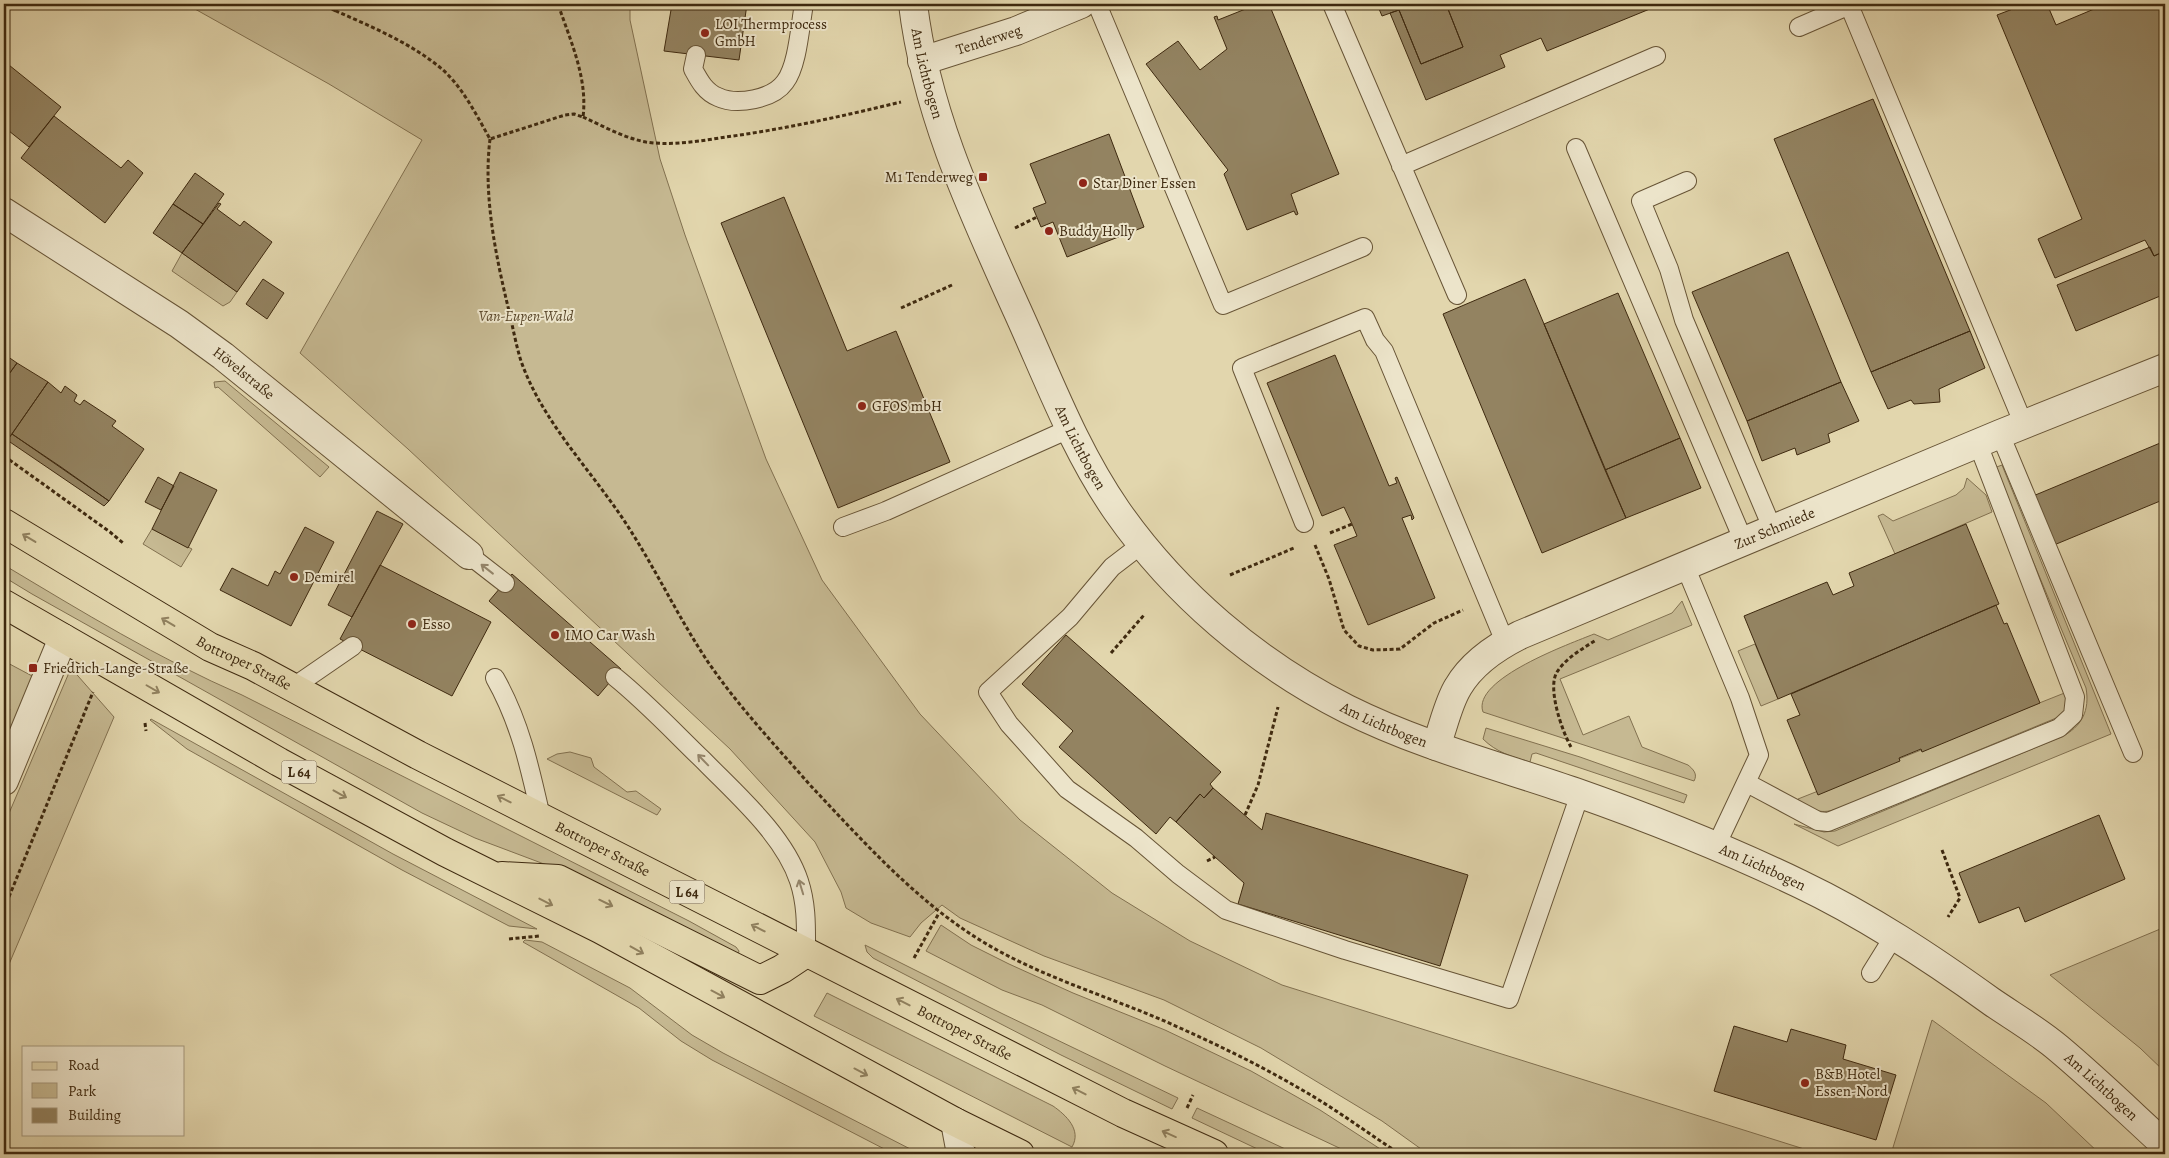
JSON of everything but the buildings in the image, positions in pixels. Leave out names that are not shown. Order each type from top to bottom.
[{"type":"main road","name":"Bottroper Straße","points":[[4,522],[210,647],[253,666],[541,817],[1122,1113],[1214,1154]]},
{"type":"main road","name":"L 64","points":[[4,604],[279,762],[445,852],[600,929],[955,1122],[1020,1154]]},
{"type":"main road","points":[[494,876],[558,879],[760,980],[782,969],[806,953]]},
{"type":"street","name":"Am Lichtbogen","points":[[913,4],[922,60],[944,139],[962,188],[1069,429],[1100,485],[1142,544],[1192,598],[1261,657],[1286,675],[1349,710],[1436,746],[1580,794],[1716,846],[1804,886],[1872,922],[1938,963],[2057,1047],[2165,1145]]},
{"type":"street","name":"Tenderweg","points":[[922,60],[1016,31],[1084,4]]},
{"type":"street","name":"Hövelstraße","points":[[4,212],[179,324],[223,356],[469,555]]},
{"type":"street","name":"Zur Schmiede","points":[[1436,746],[1457,687],[1485,656],[1505,642],[1544,624],[2001,434],[2165,368]]},
{"type":"street","points":[[4,781],[63,638]]},
{"type":"street","points":[[955,1122],[961,1154]]},
{"type":"lane","points":[[696,55],[693,69],[702,85],[718,98],[754,99],[772,94],[785,82],[793,64],[804,4]]},
{"type":"lane","points":[[1084,4],[1223,305],[1363,248]]},
{"type":"lane","points":[[1332,4],[1457,295]]},
{"type":"lane","points":[[1799,27],[1850,4],[2001,434],[2133,753]]},
{"type":"lane","points":[[1401,166],[1656,56]]},
{"type":"lane","points":[[1576,148],[1744,542]]},
{"type":"lane","points":[[1687,181],[1641,201],[1669,269],[1684,320],[1773,530]]},
{"type":"lane","points":[[1304,523],[1242,368],[1365,318],[1384,351],[1505,642]]},
{"type":"lane","points":[[843,527],[895,507],[1069,429]]},
{"type":"lane","points":[[1747,783],[1818,821],[1828,822],[2059,728],[2073,715],[2075,697],[2001,434]]},
{"type":"lane","points":[[1142,544],[1112,567],[1070,618],[988,692],[1009,724],[1068,789],[1136,838],[1178,874],[1226,910],[1345,950],[1509,999],[1580,794]]},
{"type":"lane","points":[[469,555],[504,583]]},
{"type":"lane","points":[[1685,566],[1740,698],[1759,755],[1716,846]]},
{"type":"lane","points":[[292,688],[353,646]]},
{"type":"lane","points":[[614,677],[677,733],[747,805],[784,851],[799,880],[806,904],[806,953]]},
{"type":"lane","points":[[495,678],[508,702],[521,735],[541,817]]},
{"type":"lane","points":[[1871,973],[1894,936]]},
{"type":"path","points":[[320,4],[336,10],[403,44],[444,71],[458,87],[490,139],[488,161],[489,198],[504,292],[522,362],[541,403],[619,513],[708,662],[744,711],[838,814],[939,912],[984,942],[1016,959],[1177,1026],[1262,1068],[1304,1091],[1400,1154]]},
{"type":"path","points":[[336,10],[337,4]]},
{"type":"path","points":[[490,139],[565,115],[574,114],[583,117],[585,100],[579,69],[558,4]]},
{"type":"path","points":[[1022,225],[1037,217]]},
{"type":"path","points":[[901,308],[952,286]]},
{"type":"path","points":[[4,456],[110,532],[123,544]]},
{"type":"path","points":[[1304,523],[1329,579],[1344,630],[1355,644],[1364,648],[1400,649],[1446,617],[1487,600]]},
{"type":"path","points":[[1230,575],[1352,524]]},
{"type":"path","points":[[1111,654],[1144,615]]},
{"type":"path","points":[[1572,746],[1560,720],[1554,679],[1565,662],[1600,637]]},
{"type":"path","points":[[4,909],[106,662]]},
{"type":"path","points":[[1245,815],[1258,785],[1286,675]]},
{"type":"path","points":[[1942,850],[1960,898],[1948,917]]},
{"type":"path","points":[[914,958],[939,912]]},
{"type":"green space","name":"Van-Eupen-Wald","points":[[186,4],[630,4],[630,20],[660,159],[685,235],[766,459],[822,580],[920,714],[1020,820],[1112,893],[1190,941],[1282,985],[1820,1154],[1428,1154],[1382,1121],[1261,1048],[1164,1000],[1044,956],[960,918],[942,905],[921,923],[910,937],[871,923],[846,908],[841,892],[815,842],[730,749],[408,449],[300,353],[422,140],[329,84]]},
{"type":"green space","points":[[182,253],[237,292],[230,302],[223,306],[172,271]]},
{"type":"green space","points":[[225,381],[329,467],[320,477],[218,387],[215,388],[214,382]]},
{"type":"green space","points":[[2002,465],[2111,734],[1838,846],[1794,824],[1824,832],[1835,831],[2061,737],[2074,728],[2083,717],[2087,704],[2086,688],[1994,468]]},
{"type":"green space","points":[[1967,478],[1986,495],[1992,512],[1895,554],[1878,516],[1883,514],[1893,521],[1956,495],[1964,488]]},
{"type":"green space","points":[[152,529],[192,549],[181,567],[143,544]]},
{"type":"green space","points":[[4,565],[121,634],[181,666],[689,921],[736,947],[739,951],[738,955],[552,867],[475,838],[422,813],[32,594],[4,577]]},
{"type":"green space","points":[[1682,601],[1692,625],[1560,679],[1583,735],[1629,716],[1642,747],[1688,765],[1695,774],[1694,781],[1483,712],[1483,700],[1492,687],[1507,675],[1526,664],[1594,634],[1608,640],[1672,613]]},
{"type":"green space","points":[[1755,644],[1778,699],[1761,706],[1738,651]]},
{"type":"green space","points":[[4,661],[34,677],[4,746],[4,721],[10,709],[4,705]]},
{"type":"green space","points":[[71,668],[114,717],[4,976],[4,825]]},
{"type":"green space","points":[[2067,692],[2067,708],[2061,716],[1839,808],[1817,811],[1798,799]]},
{"type":"green space","points":[[151,719],[393,854],[537,929],[509,926],[402,870],[187,749]]},
{"type":"green space","points":[[1486,728],[1580,757],[1687,795],[1684,803],[1536,753],[1532,754],[1530,762],[1505,754],[1483,739]]},
{"type":"green space","points":[[570,752],[591,758],[594,767],[627,792],[636,791],[661,809],[657,815],[547,759],[557,754]]},
{"type":"green space","points":[[941,925],[971,945],[1009,964],[1073,993],[1165,1030],[1251,1071],[1320,1110],[1388,1154],[1352,1154],[1165,1066],[1042,1005],[1002,990],[926,951]]},
{"type":"green space","points":[[2165,927],[2165,1072],[2140,1048],[2050,975]]},
{"type":"green space","points":[[525,940],[542,942],[630,988],[692,1035],[723,1053],[920,1154],[894,1154],[712,1060],[681,1041],[639,1008],[523,942]]},
{"type":"green space","points":[[865,945],[1178,1098],[1172,1109],[1061,1055],[873,958],[867,952]]},
{"type":"green space","points":[[827,993],[1053,1106],[1067,1118],[1074,1129],[1075,1141],[1072,1147],[814,1016]]},
{"type":"green space","points":[[1932,1020],[2046,1103],[2100,1154],[1891,1154]]},
{"type":"green space","points":[[1197,1108],[1296,1154],[1268,1154],[1192,1118]]},
{"type":"place","name":"LOI Thermprocess GmbH","points":[[705,33]]},
{"type":"place","name":"M1 Tenderweg","points":[[983,177]]},
{"type":"place","name":"Star Diner Essen","points":[[1083,183]]},
{"type":"place","name":"Buddy Holly","points":[[1049,231]]},
{"type":"place","name":"GFOS mbH","points":[[862,406]]},
{"type":"place","name":"Demirel","points":[[294,577]]},
{"type":"place","name":"Esso","points":[[412,624]]},
{"type":"place","name":"IMO Car Wash","points":[[555,635]]},
{"type":"place","name":"Friedrich-Lange-Straße","points":[[33,668]]},
{"type":"place","name":"B&B Hotel Essen-Nord","points":[[1805,1083]]}]
